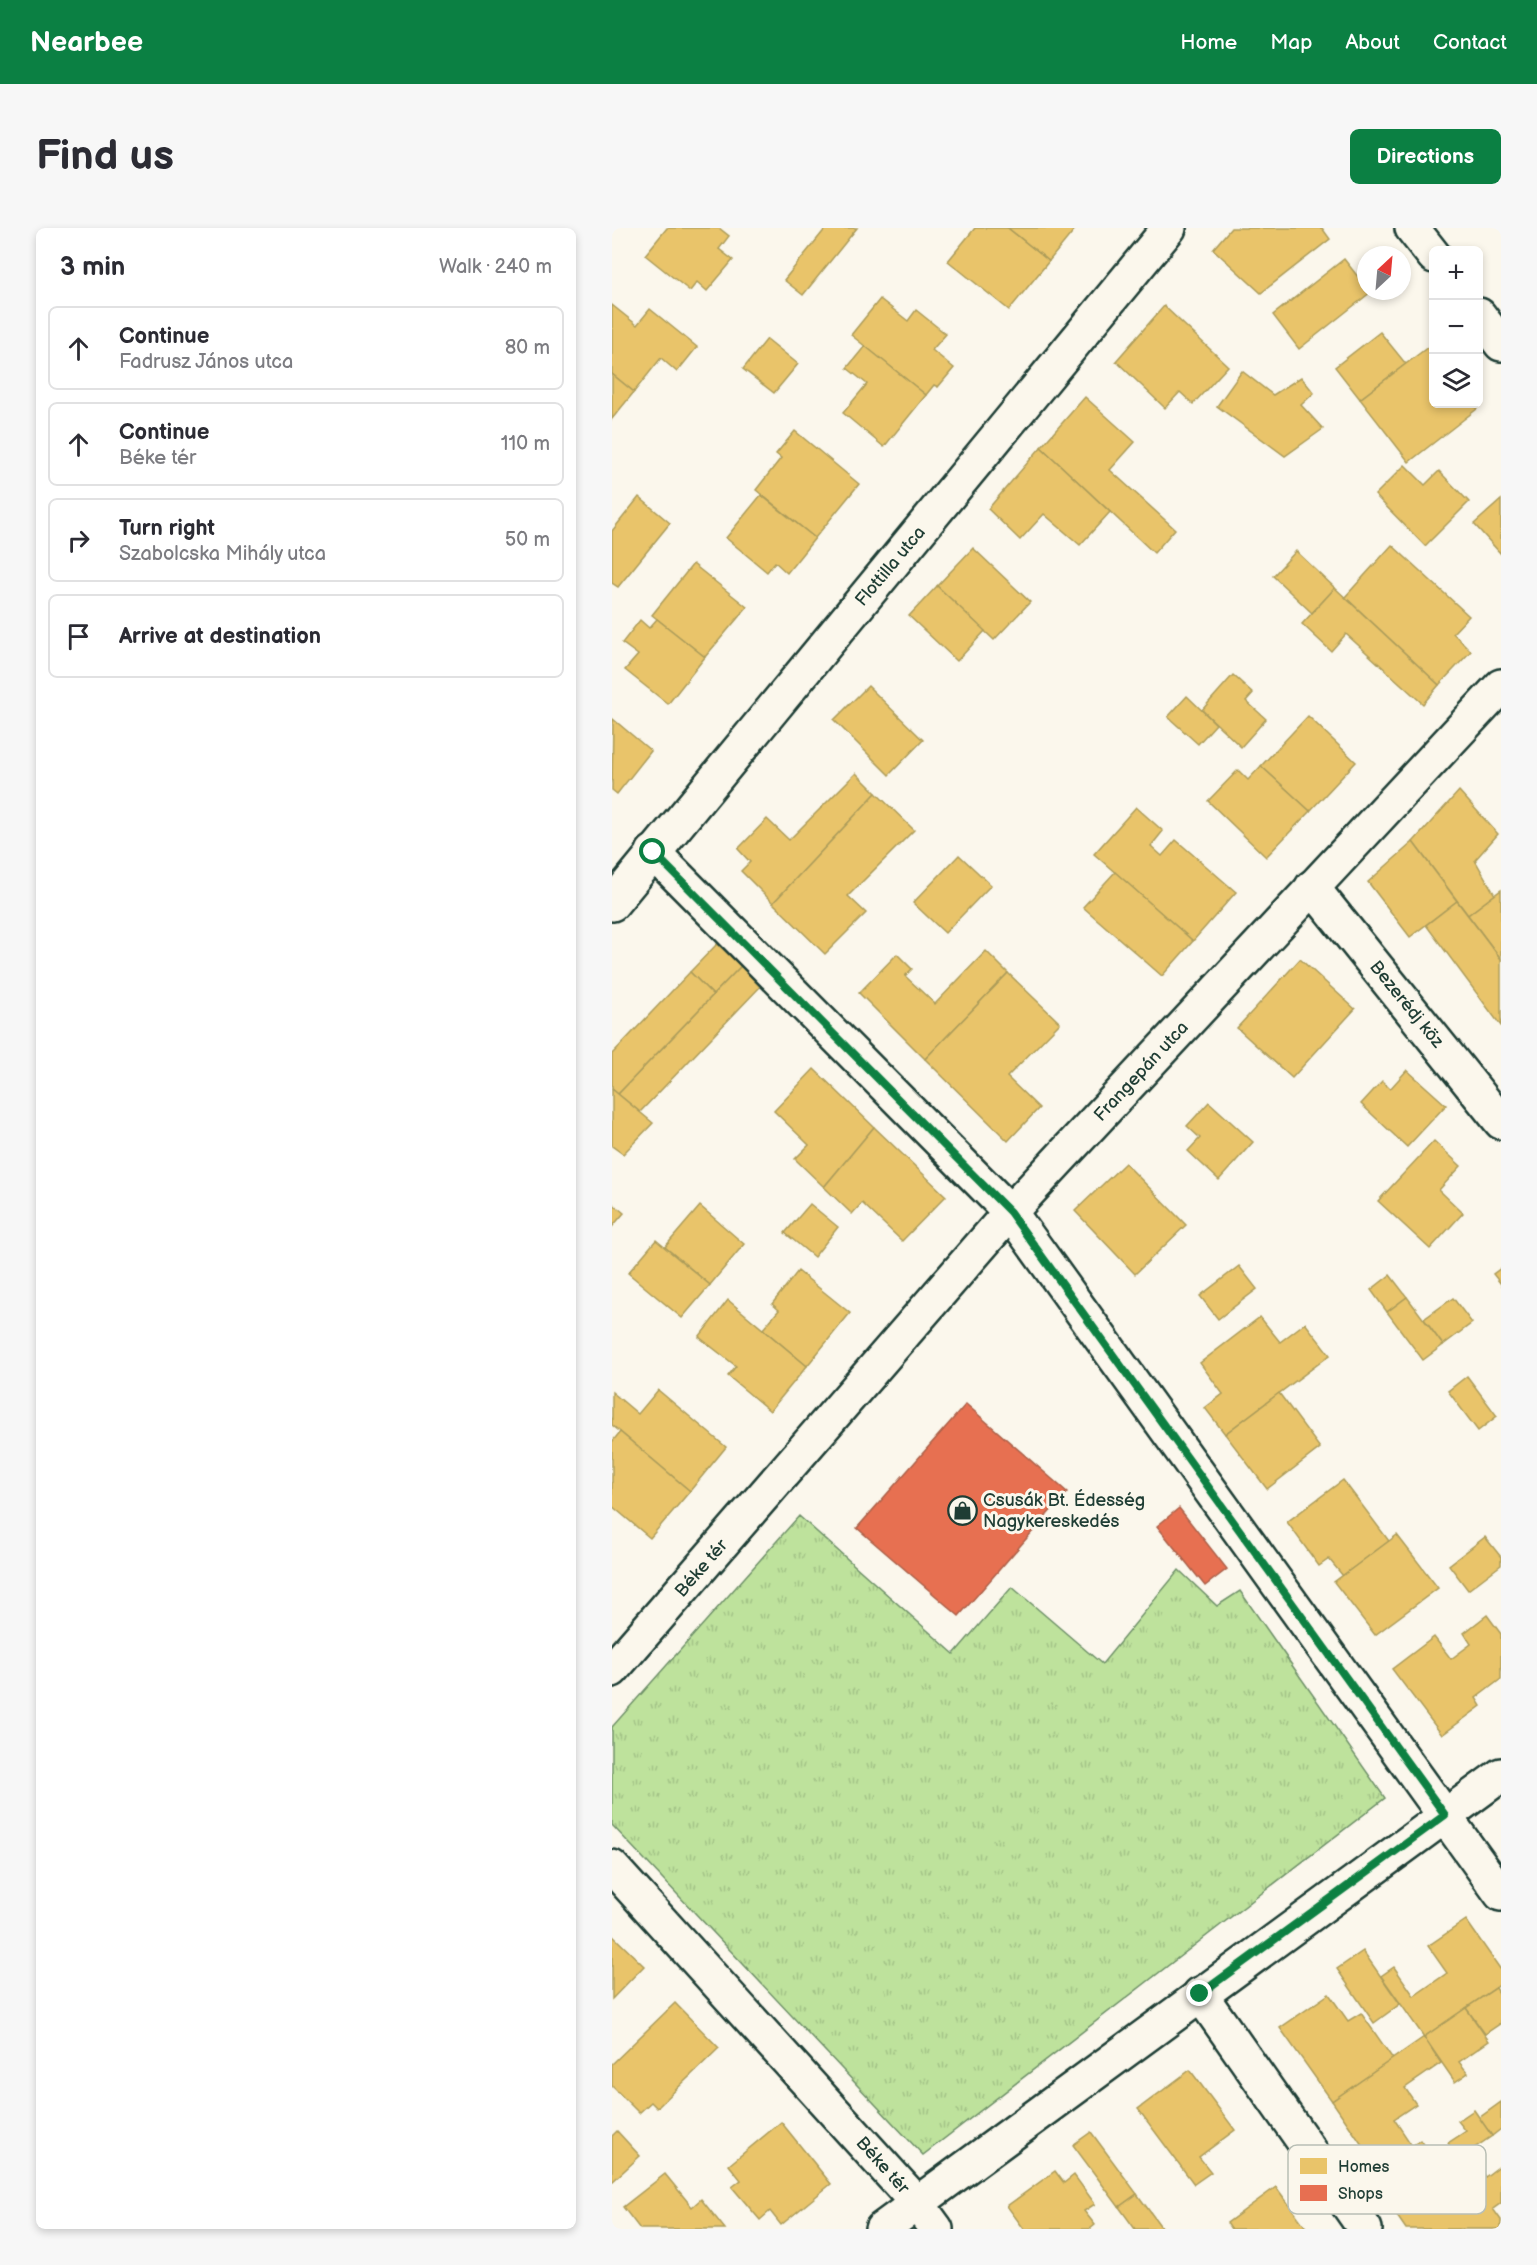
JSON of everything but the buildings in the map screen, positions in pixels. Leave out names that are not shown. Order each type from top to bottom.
[{"type":"street","name":"Flottilla utca","points":[[612,904],[1169,228]]},
{"type":"street","points":[[1412,228],[1429,250]]},
{"type":"street","points":[[1483,320],[1501,344]]},
{"type":"street","name":"Frangepán utca","points":[[789,1465],[1010,1212],[1501,686]]},
{"type":"street","points":[[653,852],[1010,1212],[1501,1894]]},
{"type":"street","name":"Bezerédj köz","points":[[1312,887],[1501,1122]]},
{"type":"street","name":"Béke tér","points":[[612,1670],[789,1465]]},
{"type":"street","name":"Béke tér","points":[[612,1867],[917,2203],[1501,1775]]},
{"type":"street","points":[[1200,1994],[1306,2145]]},
{"type":"street","points":[[882,2229],[917,2203],[936,2229]]},
{"type":"street","points":[[1354,2214],[1365,2229]]},
{"type":"green space","points":[[799,1516],[954,1654],[1012,1587],[1102,1664],[1179,1570],[1217,1606],[1240,1591],[1385,1798],[923,2155],[612,1825],[612,1727]]},
{"type":"place","name":"Csusák Bt. Édesség Nagykereskedés","points":[[962,1510]]},
{"type":"route","points":[[653,852],[1010,1212],[1445,1815],[1200,1994]]}]
